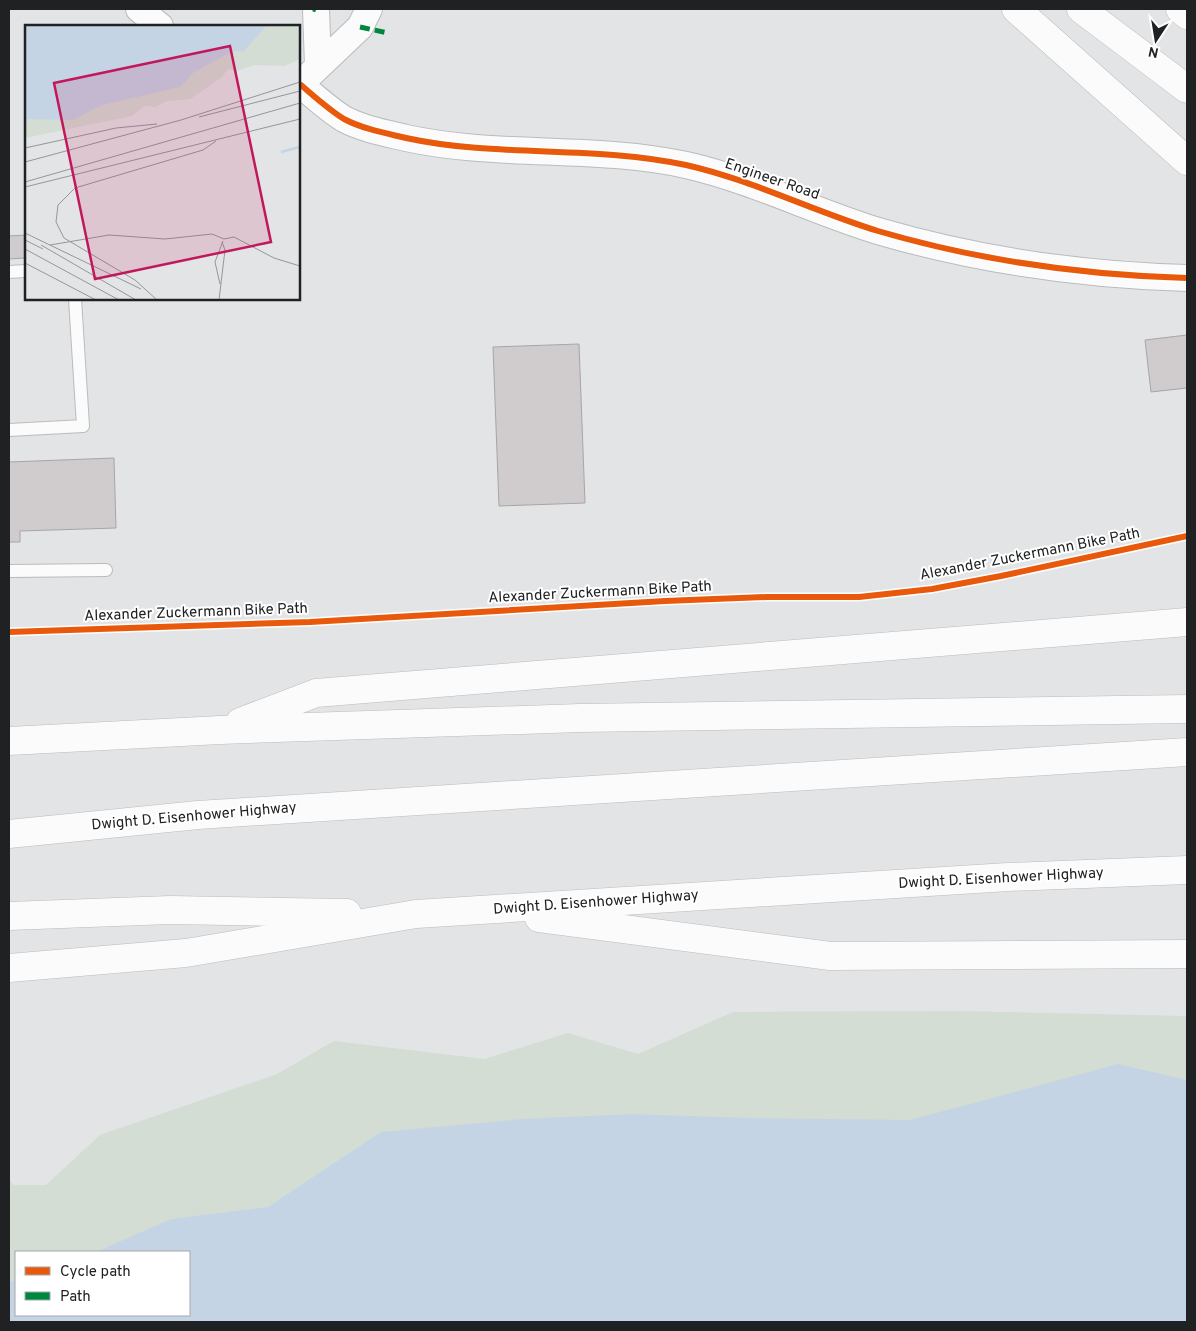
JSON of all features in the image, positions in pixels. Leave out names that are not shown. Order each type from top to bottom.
[{"type":"highway","points":[[1016,9],[1187,161]]},
{"type":"highway","points":[[1081,9],[1187,89]]},
{"type":"highway","points":[[1180,9],[1187,15]]},
{"type":"highway","points":[[220,730],[316,693],[1187,622]]},
{"type":"highway","points":[[9,741],[220,730],[738,714],[1187,709]]},
{"type":"highway","name":"Dwight D. Eisenhower Highway","points":[[9,834],[198,815],[1187,752]]},
{"type":"highway","name":"Dwight D. Eisenhower Highway","points":[[9,968],[186,953],[416,914],[998,878],[1179,871]]},
{"type":"highway","points":[[9,916],[170,910],[416,914]]},
{"type":"highway","points":[[478,910],[830,956],[1187,954]]},
{"type":"street","points":[[139,9],[159,25]]},
{"type":"street","points":[[316,9],[318,65]]},
{"type":"street","points":[[300,85],[318,65],[360,28],[369,9]]},
{"type":"street","name":"Engineer Road","points":[[300,85],[325,107],[346,120],[375,131],[410,139],[478,149],[628,156],[686,166],[734,179],[874,230],[926,245],[1047,267],[1151,277],[1187,278]]},
{"type":"lane","points":[[9,272],[25,271]]},
{"type":"lane","points":[[9,430],[83,426],[74,300]]},
{"type":"lane","points":[[9,571],[106,570]]},
{"type":"shaded area","points":[[955,1011],[1187,1016],[1187,1322],[9,1322],[9,1180],[14,1185],[46,1185],[100,1135],[277,1074],[334,1041],[484,1059],[568,1033],[638,1054],[733,1012]]},
{"type":"water","points":[[1118,1064],[1187,1080],[1187,1322],[9,1322],[9,1282],[15,1280],[15,1316],[190,1316],[190,1251],[98,1251],[171,1219],[268,1207],[381,1132],[523,1119],[633,1114],[748,1118],[910,1120]]},
{"type":"building","points":[[25,235],[25,258],[9,259],[9,236]]},
{"type":"building","points":[[1187,335],[1187,388],[1151,392],[1145,340]]},
{"type":"building","points":[[579,344],[585,503],[499,506],[493,347]]},
{"type":"building","points":[[114,458],[116,528],[20,531],[20,542],[9,542],[9,462]]},
{"type":"marked path","points":[[360,27],[388,33]]},
{"type":"cycle path","points":[[300,85],[344,119],[366,128],[406,138],[476,148],[616,155],[686,165],[759,187],[878,231],[953,250],[992,258],[1070,269],[1187,278]]},
{"type":"cycle path","name":"Alexander Zuckermann Bike Path","points":[[9,632],[310,622],[665,601],[767,597],[859,597],[932,589],[1187,536]]}]
